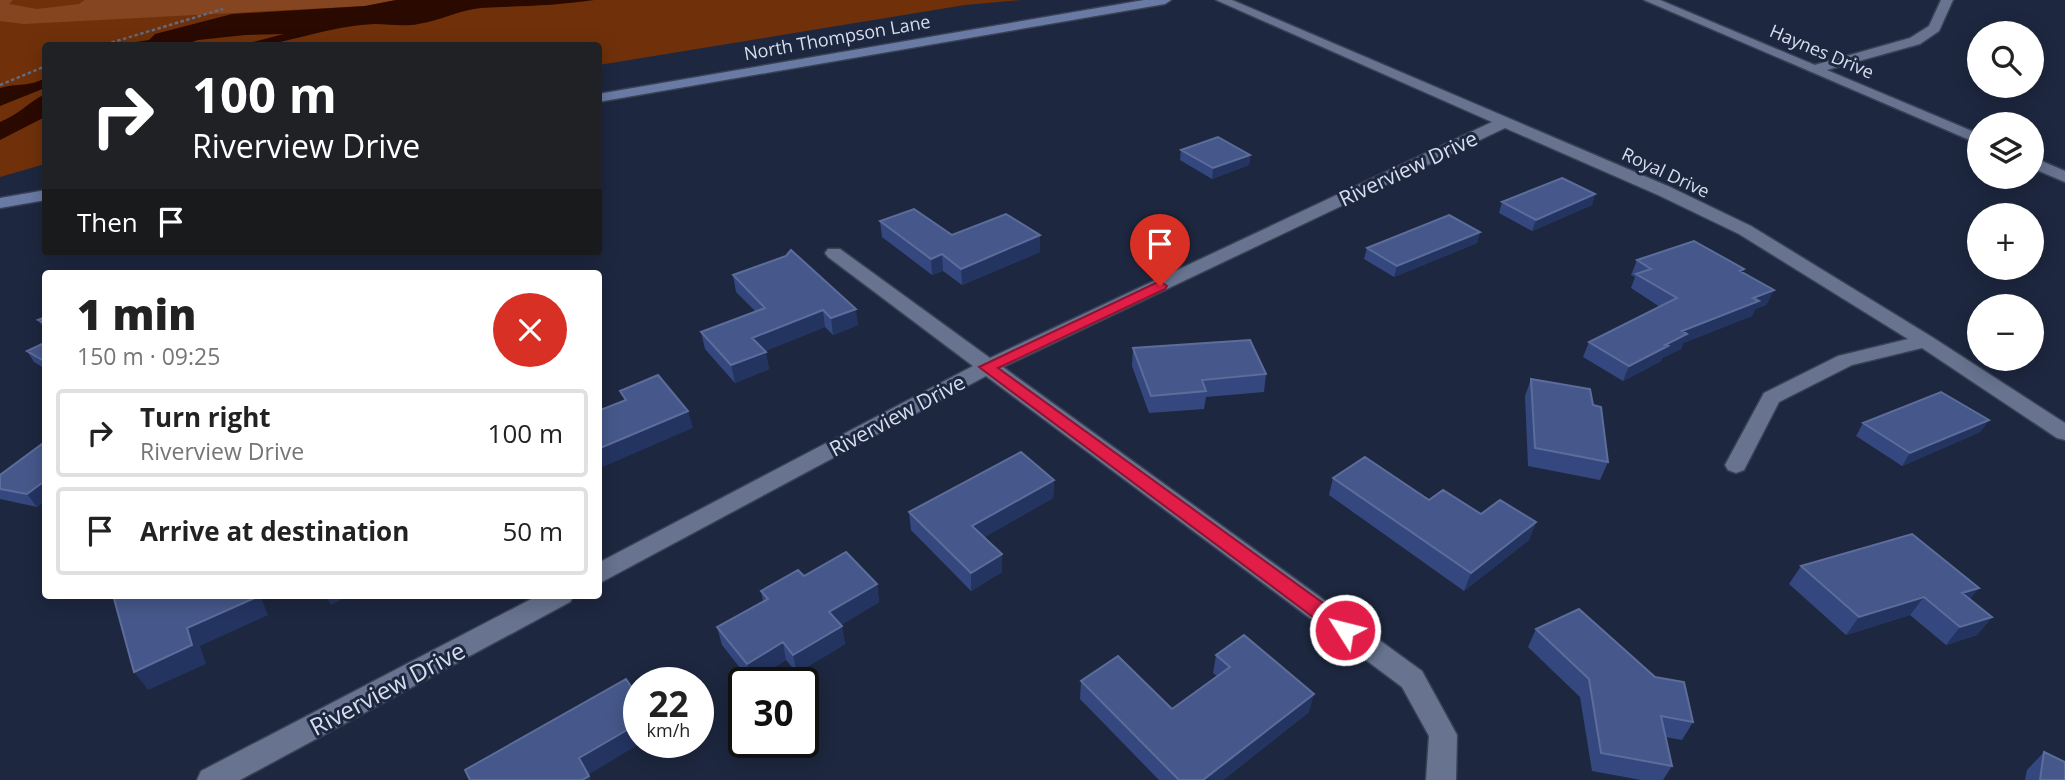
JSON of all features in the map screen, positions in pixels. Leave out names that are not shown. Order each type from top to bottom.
[{"type":"main road","name":"North Thompson Lane","points":[[602,98],[1165,0]]},
{"type":"main road","points":[[0,203],[42,196]]},
{"type":"street","name":"Royal Drive","points":[[1222,0],[1664,191],[1745,230],[1925,341],[2065,433]]},
{"type":"street","name":"Haynes Drive","points":[[1650,0],[1967,134]]},
{"type":"street","points":[[1816,69],[1915,41],[1934,28],[1947,0]]},
{"type":"street","name":"Riverview Drive","points":[[602,573],[987,367],[1505,122]]},
{"type":"street","points":[[2044,167],[2065,177]]},
{"type":"street","points":[[834,253],[1412,679],[1443,735],[1441,780]]},
{"type":"street","points":[[1736,465],[1771,398],[1845,360],[1925,341]]},
{"type":"street","name":"Riverview Drive","points":[[212,780],[553,599]]},
{"type":"path","points":[[113,42],[223,9]]},
{"type":"path","points":[[0,85],[42,68]]},
{"type":"shaded area","points":[[0,0],[1021,0],[965,5],[602,65],[602,42],[42,42],[42,165],[0,177]]},
{"type":"shaded area","points":[[0,0],[13,0],[9,4],[37,9],[79,4],[85,0],[395,0],[365,6],[24,24],[0,21]]},
{"type":"shaded area","points":[[396,0],[594,0],[473,9],[413,25],[351,26],[280,42],[253,42],[284,34],[245,35],[192,42],[136,42],[149,40],[155,34],[232,14],[365,6]]},
{"type":"shaded area","points":[[42,79],[42,89],[0,106],[0,88]]},
{"type":"shaded area","points":[[42,96],[42,119],[0,140],[0,122]]},
{"type":"building","points":[[1218,137],[1250,155],[1213,168],[1181,150]]},
{"type":"building","points":[[1562,178],[1595,194],[1536,220],[1502,202]]},
{"type":"building","points":[[914,209],[952,235],[1006,214],[1040,235],[961,269],[942,254],[931,259],[880,221]]},
{"type":"building","points":[[1449,215],[1480,232],[1397,266],[1367,248]]},
{"type":"building","points":[[1694,241],[1744,269],[1740,271],[1774,290],[1753,298],[1759,301],[1682,331],[1687,334],[1629,366],[1589,342],[1677,298],[1636,274],[1651,269],[1637,260]]},
{"type":"building","points":[[791,250],[856,309],[831,318],[823,310],[752,338],[766,352],[731,365],[701,332],[765,308],[733,275],[786,256]]},
{"type":"building","points":[[1250,340],[1266,374],[1202,380],[1206,391],[1151,396],[1133,348]]},
{"type":"building","points":[[42,344],[42,360],[27,351]]},
{"type":"building","points":[[658,375],[688,411],[602,447],[602,409],[626,400],[620,391]]},
{"type":"building","points":[[1531,379],[1590,389],[1593,405],[1601,407],[1608,462],[1535,448]]},
{"type":"building","points":[[1941,392],[1989,420],[1910,453],[1863,423]]},
{"type":"building","points":[[42,444],[42,483],[27,494],[0,489],[0,475]]},
{"type":"building","points":[[1021,452],[1054,480],[972,526],[1002,554],[971,573],[909,512]]},
{"type":"building","points":[[1365,457],[1429,500],[1443,490],[1481,514],[1500,500],[1536,522],[1471,573],[1333,478]]},
{"type":"building","points":[[1912,534],[1979,588],[1962,593],[1992,617],[1960,627],[1924,597],[1859,617],[1801,566]]},
{"type":"building","points":[[846,552],[877,584],[829,612],[842,626],[793,655],[783,642],[747,664],[717,627],[768,599],[761,591],[798,570],[804,576]]},
{"type":"building","points":[[114,599],[252,599],[187,628],[192,645],[134,672]]},
{"type":"building","points":[[1579,609],[1655,677],[1684,682],[1693,722],[1661,716],[1672,766],[1601,753],[1589,679],[1536,629]]},
{"type":"building","points":[[1244,635],[1314,694],[1203,780],[1179,780],[1081,681],[1118,656],[1172,709],[1230,667],[1216,655]]},
{"type":"building","points":[[623,681],[623,732],[579,758],[589,776],[582,780],[470,780],[465,770]]},
{"type":"building","points":[[2044,752],[2065,762],[2065,780],[2040,780]]},
{"type":"route","points":[[1160,286],[987,367],[1345,630]]}]
